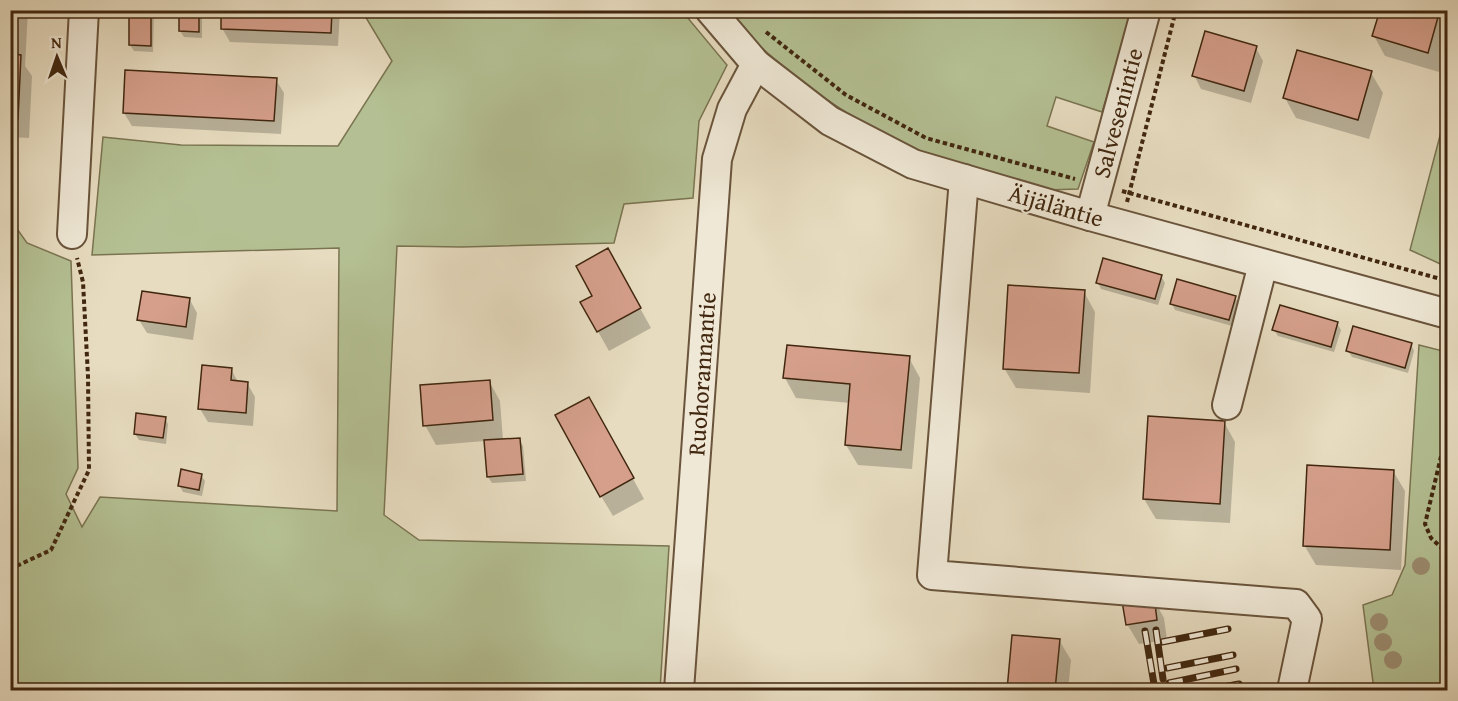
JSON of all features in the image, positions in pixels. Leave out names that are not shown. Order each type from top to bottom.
[{"type":"street","points":[[72,234],[84,10]]},
{"type":"street","name":"Äijäläntie","points":[[710,10],[756,64],[830,121],[913,164],[1089,216],[1448,314]]},
{"type":"street","name":"Salvesenintie","points":[[1089,216],[1146,10]]},
{"type":"street","name":"Ruohorannantie","points":[[679,690],[717,159],[732,109],[756,64]]},
{"type":"street","points":[[964,179],[932,575],[1296,604],[1307,620],[1292,690]]},
{"type":"street","points":[[1227,405],[1263,264]]},
{"type":"path","points":[[1129,193],[1176,10]]},
{"type":"path","points":[[10,569],[51,550],[89,470],[88,376],[83,282],[72,234]]},
{"type":"path","points":[[1448,427],[1425,524],[1431,538],[1448,554]]},
{"type":"green space","points":[[1028,10],[1030,14],[1039,10],[1133,11],[1102,112],[1056,97],[1047,126],[1094,142],[1078,189],[1045,190],[958,166],[908,146],[866,125],[819,95],[786,69],[756,43],[729,11]]},
{"type":"green space","points":[[362,11],[682,11],[727,65],[699,121],[693,198],[624,204],[614,243],[462,247],[397,246],[384,515],[419,540],[669,546],[660,690],[11,690],[11,229],[15,226],[27,243],[71,261],[78,468],[66,494],[82,527],[100,497],[337,511],[339,248],[92,255],[103,137],[181,145],[338,146],[392,61]]},
{"type":"green space","points":[[1447,109],[1447,267],[1410,250]]},
{"type":"green space","points":[[1419,345],[1447,352],[1447,690],[1374,690],[1363,605],[1392,595],[1405,565]]},
{"type":"building","points":[[10,10],[17,10],[14,54],[21,55],[18,119],[10,118]]},
{"type":"building","points":[[129,10],[151,10],[151,46],[129,45]]},
{"type":"building","points":[[179,10],[199,10],[199,32],[179,31]]},
{"type":"building","points":[[221,10],[332,10],[331,33],[221,29]]},
{"type":"building","points":[[1380,10],[1440,10],[1428,53],[1372,36]]},
{"type":"building","points":[[1205,31],[1257,46],[1244,91],[1192,76]]},
{"type":"building","points":[[1297,50],[1372,71],[1358,120],[1283,98]]},
{"type":"building","points":[[125,70],[277,78],[274,121],[123,113]]},
{"type":"building","points":[[608,248],[641,308],[597,332],[580,302],[592,296],[576,266]]},
{"type":"building","points":[[1103,258],[1162,275],[1155,299],[1096,283]]},
{"type":"building","points":[[1177,279],[1236,296],[1229,320],[1170,304]]},
{"type":"building","points":[[1008,285],[1085,290],[1079,373],[1003,369]]},
{"type":"building","points":[[142,291],[190,298],[186,327],[137,320]]},
{"type":"building","points":[[1280,305],[1338,322],[1331,347],[1272,330]]},
{"type":"building","points":[[1353,326],[1412,343],[1405,368],[1346,351]]},
{"type":"building","points":[[787,345],[910,356],[901,450],[845,445],[850,384],[783,378]]},
{"type":"building","points":[[202,365],[232,368],[231,380],[248,382],[246,413],[198,409]]},
{"type":"building","points":[[490,380],[493,420],[423,426],[420,385]]},
{"type":"building","points":[[589,397],[634,478],[600,497],[555,415]]},
{"type":"building","points":[[136,413],[166,417],[163,438],[134,434]]},
{"type":"building","points":[[1148,416],[1225,421],[1220,504],[1143,499]]},
{"type":"building","points":[[520,438],[523,474],[487,477],[484,440]]},
{"type":"building","points":[[1307,465],[1394,470],[1390,550],[1303,546]]},
{"type":"building","points":[[181,469],[202,474],[199,490],[178,486]]},
{"type":"building","points":[[1154,596],[1157,620],[1126,625],[1122,601]]},
{"type":"building","points":[[1012,635],[1060,639],[1055,690],[1007,690]]},
{"type":"railway","points":[[1162,642],[1228,629]]},
{"type":"railway","points":[[1156,630],[1163,679]]},
{"type":"railway","points":[[1145,631],[1155,690]]},
{"type":"railway","points":[[1167,668],[1233,655]]},
{"type":"railway","points":[[1169,683],[1236,669]]},
{"type":"railway","points":[[1208,690],[1239,684]]}]
